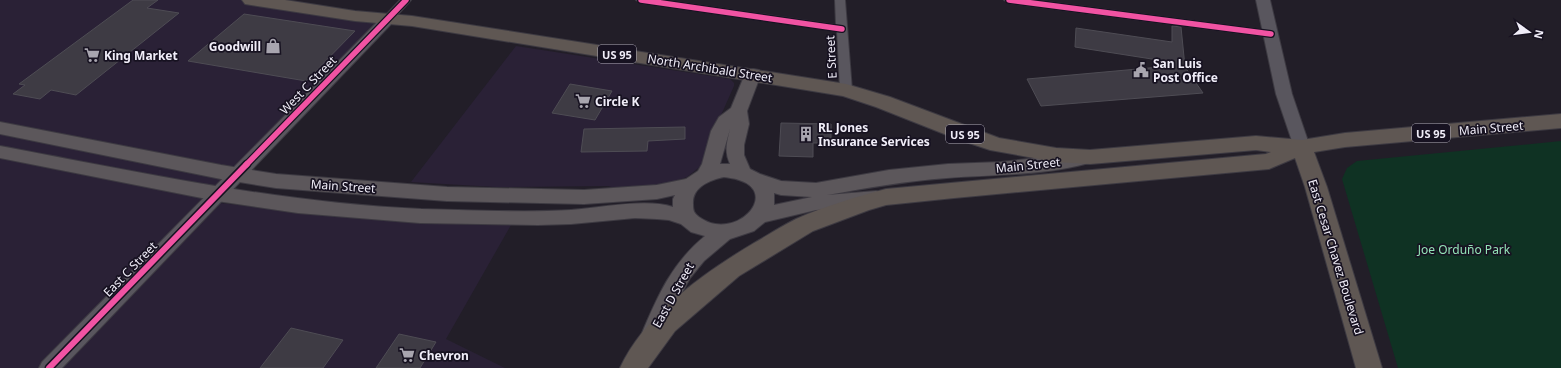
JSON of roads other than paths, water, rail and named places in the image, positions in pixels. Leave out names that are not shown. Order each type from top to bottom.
[{"type":"highway","name":"North Archibald Street","points":[[251,0],[355,16],[412,21],[846,90],[883,102],[964,134],[997,145],[1056,155],[1090,157]]},
{"type":"highway","name":"Main Street","points":[[886,197],[1268,161],[1302,147],[1345,140],[1561,121]]},
{"type":"highway","name":"Main Street","points":[[1090,157],[1256,143],[1302,147]]},
{"type":"highway","name":"East Cesar Chavez Boulevard","points":[[1302,147],[1316,187],[1369,368]]},
{"type":"highway","name":"US 95","points":[[648,345],[666,323],[691,301],[750,256],[786,234],[805,225],[862,204],[886,197]]},
{"type":"highway","name":"East D Street","points":[[633,368],[648,345]]},
{"type":"main road","points":[[706,174],[711,164],[720,131],[725,122],[738,111],[753,74]]},
{"type":"main road","points":[[738,111],[740,124],[735,145],[735,155],[749,176],[762,187],[765,194],[764,208],[760,216],[745,227],[725,232],[703,228],[688,219],[683,210],[682,202],[689,185],[706,174],[724,170],[749,176]]},
{"type":"main road","name":"Main Street","points":[[0,128],[305,206],[420,216],[571,218],[642,212],[670,213],[688,219]]},
{"type":"main road","name":"Main Street","points":[[0,152],[227,185],[276,181],[478,195],[584,197],[657,192],[689,185]]},
{"type":"main road","name":"Main Street","points":[[749,176],[781,188],[816,190],[904,175],[1047,164],[1090,157]]},
{"type":"main road","name":"Main Street","points":[[760,216],[816,203],[886,197]]},
{"type":"main road","name":"East D Street","points":[[648,345],[665,306],[688,265],[703,249],[725,232]]},
{"type":"street","name":"West C Street","points":[[227,185],[406,0]]},
{"type":"street","points":[[641,0],[842,28]]},
{"type":"street","name":"E Street","points":[[840,0],[846,90]]},
{"type":"street","points":[[1009,0],[1271,34]]},
{"type":"street","points":[[1263,0],[1284,94],[1302,147]]},
{"type":"street","name":"East C Street","points":[[49,368],[227,185]]},
{"type":"place","name":"Goodwill","points":[[273,46]]},
{"type":"place","name":"King Market","points":[[92,55]]},
{"type":"place","name":"San Luis Post Office","points":[[1141,70]]},
{"type":"place","name":"Circle K","points":[[583,101]]},
{"type":"place","name":"RL Jones Insurance Services","points":[[806,134]]},
{"type":"place","name":"Chevron","points":[[407,355]]},
{"type":"park label","name":"Joe Orduño Park","points":[[1464,249]]}]
